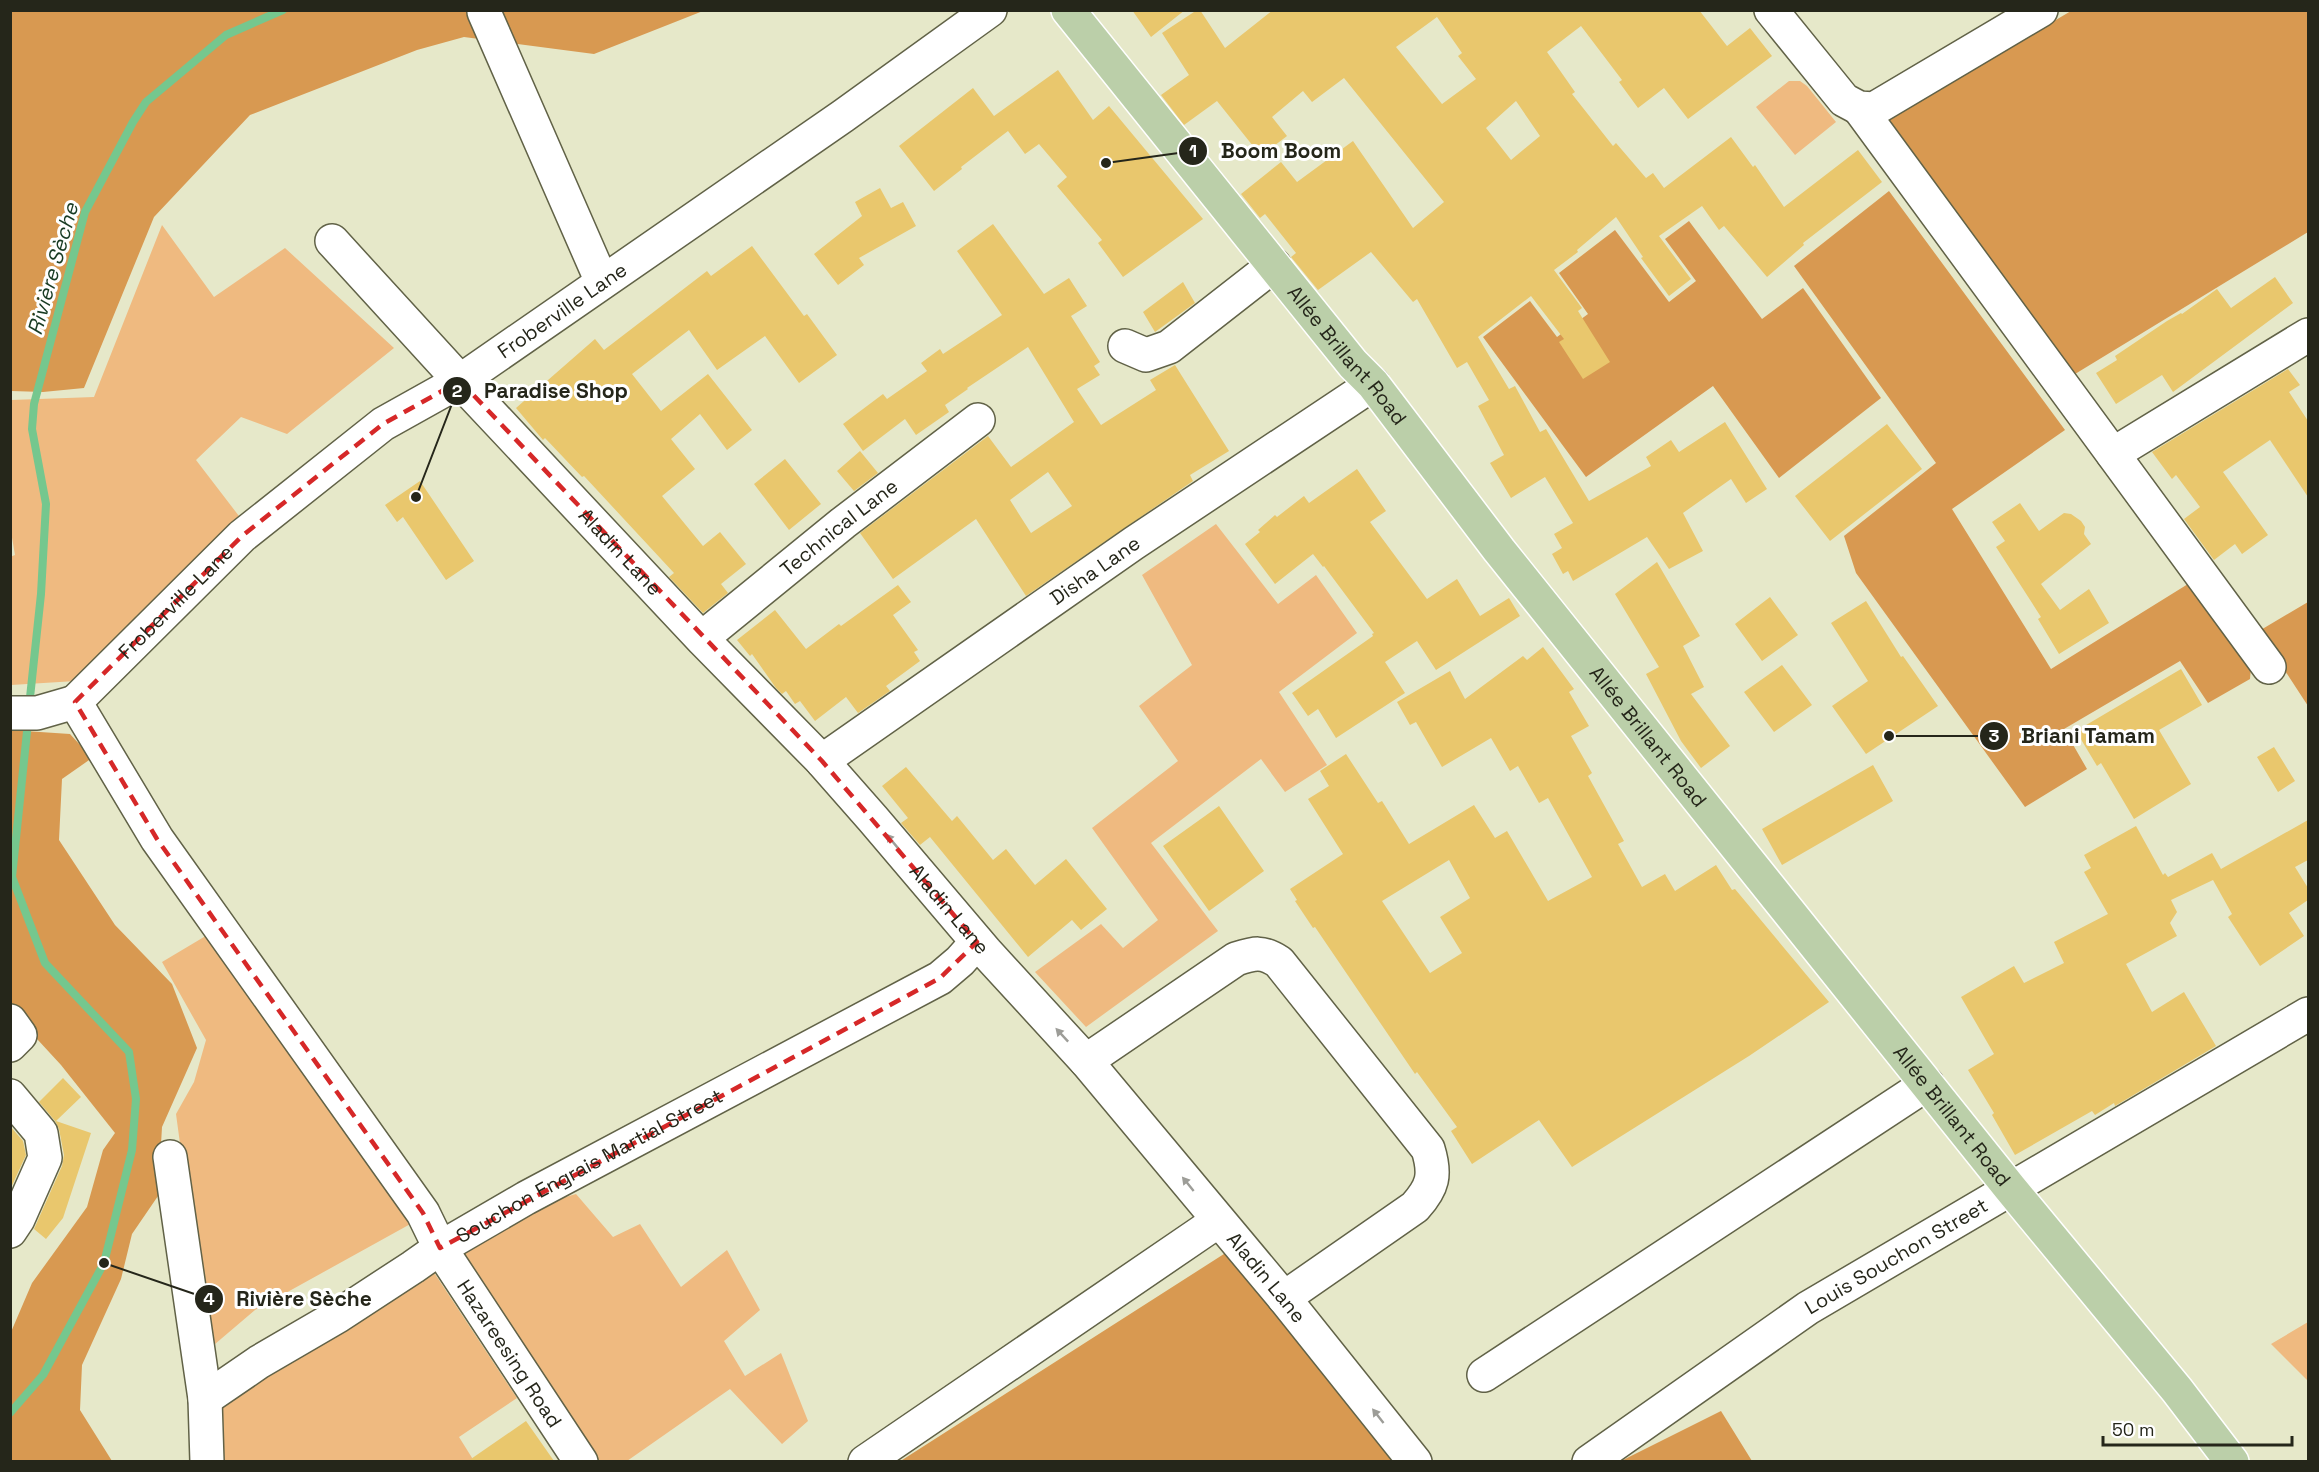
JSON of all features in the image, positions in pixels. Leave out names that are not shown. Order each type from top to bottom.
[{"type":"main road","name":"Allée Brillant Road","points":[[1068,10],[1353,364],[1373,384],[1499,550],[2010,1188],[2177,1390],[2232,1461]]},
{"type":"street","name":"Froberville Lane","points":[[75,702],[242,536],[383,424],[460,381],[990,10]]},
{"type":"street","points":[[1771,10],[1844,100],[1859,108],[1874,109],[2041,10]]},
{"type":"street","points":[[484,12],[602,282]]},
{"type":"street","points":[[1859,108],[2269,667]]},
{"type":"street","name":"Aladin Lane","points":[[332,241],[460,381],[702,638],[822,761],[977,942],[1086,1061],[1284,1298],[1415,1461]]},
{"type":"street","points":[[1125,346],[1146,355],[1169,348],[1274,265]]},
{"type":"street","points":[[2113,454],[2308,334]]},
{"type":"street","name":"Disha Lane","points":[[822,761],[1134,543],[1373,384]]},
{"type":"street","name":"Technical Lane","points":[[702,638],[843,523],[978,420]]},
{"type":"street","points":[[20,713],[75,702]]},
{"type":"street","name":"Hazareesing Road","points":[[75,702],[157,839],[423,1213],[440,1248],[581,1461]]},
{"type":"street","name":"Souchon Engrais Martial Street","points":[[205,1399],[259,1362],[366,1298],[440,1248],[526,1198],[940,978],[977,942]]},
{"type":"street","points":[[1086,1061],[1236,959],[1252,954],[1266,954],[1279,962],[1428,1149],[1433,1165],[1432,1180],[1427,1194],[1415,1207],[1284,1298]]},
{"type":"street","name":"Louis Souchon Street","points":[[1588,1461],[1808,1308],[2308,1014]]},
{"type":"street","points":[[10,1021],[20,1035],[10,1045]]},
{"type":"street","points":[[1484,1375],[1927,1084]]},
{"type":"street","points":[[10,1096],[36,1125],[45,1149],[45,1160],[18,1219],[10,1231]]},
{"type":"street","points":[[170,1157],[205,1399],[207,1461]]},
{"type":"street","points":[[865,1461],[1218,1221]]},
{"type":"highlighted area","points":[[460,381],[822,761],[977,942],[940,978],[440,1248],[423,1213],[157,839],[75,702],[242,536],[383,424]]},
{"type":"shaded area","points":[[11,11],[703,11],[594,54],[464,37],[417,50],[250,115],[154,217],[84,388],[43,392],[11,391]]},
{"type":"shaded area","points":[[2071,11],[2308,11],[2308,232],[2057,385],[1877,125]]},
{"type":"shaded area","points":[[1789,81],[1800,81],[1807,86],[1836,122],[1795,155],[1756,107]]},
{"type":"shaded area","points":[[1889,191],[2065,430],[1952,509],[2051,669],[2188,584],[2251,667],[2250,679],[2208,703],[2180,661],[2064,729],[2087,769],[2025,807],[1856,573],[1844,536],[1936,463],[1794,266]]},
{"type":"shaded area","points":[[1689,221],[1762,319],[1803,288],[1881,398],[1779,478],[1713,386],[1586,477],[1483,337],[1530,301],[1557,337],[1588,314],[1559,273],[1615,230],[1669,302],[1696,281],[1665,239]]},
{"type":"shaded area","points":[[162,225],[214,297],[285,248],[394,348],[287,434],[241,417],[196,460],[242,520],[76,681],[11,685],[10,557],[15,555],[10,526],[11,400],[94,397]]},
{"type":"shaded area","points":[[1216,524],[1278,604],[1316,575],[1357,633],[1279,692],[1327,765],[1285,792],[1261,759],[1151,843],[1218,931],[1086,1027],[1035,972],[1101,924],[1123,948],[1158,920],[1092,828],[1178,761],[1139,706],[1192,665],[1142,575]]},
{"type":"shaded area","points":[[2308,602],[2308,706],[2259,631]]},
{"type":"shaded area","points":[[10,730],[70,734],[92,758],[62,779],[59,840],[115,925],[172,984],[197,1048],[162,1127],[158,1196],[132,1234],[121,1279],[82,1365],[80,1410],[112,1461],[11,1461],[11,1332],[32,1283],[87,1207],[103,1150],[115,1133],[61,1065],[26,1027],[11,1005]]},
{"type":"shaded area","points":[[209,934],[414,1222],[255,1310],[208,1350],[176,1114],[194,1082],[206,1040],[162,962]]},
{"type":"shaded area","points":[[576,1194],[613,1237],[640,1224],[681,1287],[727,1250],[760,1310],[724,1341],[745,1376],[781,1353],[808,1421],[782,1444],[730,1389],[627,1461],[598,1461],[449,1231]]},
{"type":"shaded area","points":[[1238,1245],[1401,1462],[899,1462]]},
{"type":"shaded area","points":[[431,1268],[517,1398],[459,1437],[474,1461],[219,1462],[215,1386]]},
{"type":"shaded area","points":[[2308,1322],[2308,1381],[2271,1344]]},
{"type":"shaded area","points":[[1721,1411],[1752,1461],[1621,1461]]},
{"type":"building","points":[[1132,10],[1185,10],[1151,37]]},
{"type":"building","points":[[1197,10],[1200,10],[1225,48],[1273,10],[1699,10],[1727,46],[1750,28],[1772,56],[1688,119],[1664,88],[1638,108],[1619,82],[1622,80],[1581,26],[1547,52],[1575,92],[1572,94],[1613,146],[1616,143],[1646,178],[1653,173],[1664,188],[1731,137],[1753,167],[1755,165],[1784,207],[1858,150],[1882,182],[1803,243],[1804,245],[1767,277],[1724,226],[1719,230],[1702,206],[1659,236],[1691,279],[1669,296],[1641,258],[1643,257],[1616,217],[1577,250],[1578,252],[1554,270],[1582,308],[1578,311],[1610,362],[1583,379],[1559,342],[1564,339],[1531,296],[1478,337],[1509,389],[1515,386],[1540,432],[1546,429],[1589,501],[1651,466],[1646,457],[1671,440],[1679,452],[1725,422],[1767,489],[1746,503],[1731,479],[1683,513],[1703,551],[1669,569],[1647,537],[1573,581],[1568,571],[1563,574],[1552,554],[1562,548],[1554,534],[1573,523],[1545,477],[1511,498],[1490,463],[1504,455],[1478,406],[1489,400],[1467,362],[1457,368],[1417,299],[1413,302],[1371,252],[1318,290],[1291,257],[1296,253],[1265,214],[1260,218],[1241,194],[1281,162],[1297,182],[1353,141],[1413,228],[1444,202],[1344,78],[1312,102],[1303,91],[1272,117],[1287,136],[1261,156],[1217,101],[1184,125],[1161,95],[1189,75],[1162,33]],"holes":[[[1437,17],[1462,53],[1458,56],[1476,79],[1442,104],[1396,47]],[[1516,101],[1540,136],[1511,160],[1486,128]]]},
{"type":"building","points":[[1058,70],[1093,120],[1109,106],[1203,219],[1123,277],[1098,243],[1102,240],[1057,186],[1067,177],[1039,144],[1025,154],[1008,131],[934,191],[899,146],[973,88],[994,116]]},
{"type":"building","points":[[880,188],[891,208],[903,202],[916,226],[859,258],[864,265],[838,285],[814,254],[862,216],[855,202]]},
{"type":"building","points":[[993,224],[1044,294],[1069,278],[1087,306],[1071,316],[1100,362],[1094,366],[1100,375],[1077,389],[1101,425],[1156,390],[1150,380],[1175,365],[1229,451],[1190,475],[1193,481],[1026,596],[976,519],[893,579],[860,533],[988,436],[1011,467],[1074,422],[1028,347],[945,405],[949,412],[916,435],[905,419],[863,451],[843,424],[883,394],[887,399],[927,371],[921,363],[940,349],[943,354],[1002,315],[957,251]],"holes":[[[1048,472],[1072,506],[1031,533],[1010,500]]]},
{"type":"building","points":[[752,246],[804,316],[807,314],[837,355],[799,383],[765,336],[717,370],[689,330],[632,374],[661,411],[708,374],[752,430],[727,450],[700,414],[671,439],[695,469],[662,496],[703,546],[720,532],[746,564],[721,584],[728,593],[703,613],[669,577],[674,573],[584,476],[582,477],[545,438],[543,440],[516,408],[595,339],[604,350],[707,271],[711,276]]},
{"type":"building","points":[[2275,277],[2293,303],[2173,392],[2162,375],[2116,404],[2096,373],[2117,360],[2115,356],[2217,289],[2231,308]]},
{"type":"building","points":[[1183,282],[1195,303],[1155,332],[1143,312]]},
{"type":"building","points":[[2288,369],[2300,385],[2289,392],[2308,421],[2308,497],[2270,440],[2223,472],[2268,535],[2242,554],[2235,544],[2214,560],[2184,519],[2200,507],[2176,475],[2172,479],[2152,452]]},
{"type":"building","points":[[1887,424],[1922,469],[1830,541],[1795,496]]},
{"type":"building","points":[[860,451],[878,473],[854,491],[837,471]]},
{"type":"building","points":[[785,459],[821,504],[789,530],[754,484]]},
{"type":"building","points":[[1357,469],[1386,511],[1370,522],[1427,599],[1457,579],[1480,616],[1509,598],[1520,616],[1436,670],[1417,641],[1385,662],[1405,693],[1336,738],[1318,709],[1308,716],[1292,693],[1373,636],[1374,633],[1313,554],[1275,584],[1245,544],[1275,515],[1277,517],[1304,496],[1309,503]]},
{"type":"building","points":[[420,481],[474,561],[446,580],[403,517],[397,522],[385,505]]},
{"type":"building","points":[[2020,503],[2039,531],[2064,513],[2071,514],[2085,527],[2084,534],[2091,544],[2041,584],[2060,610],[2089,589],[2109,623],[2059,654],[2038,619],[2041,617],[1996,547],[2005,541],[1992,522]]},
{"type":"building","points":[[1657,562],[1700,636],[1683,646],[1704,687],[1691,694],[1730,746],[1701,768],[1681,741],[1646,674],[1659,667],[1615,594]]},
{"type":"building","points":[[898,585],[911,602],[893,615],[918,650],[914,652],[920,661],[886,686],[890,691],[858,713],[846,697],[815,721],[800,701],[795,704],[786,691],[782,694],[776,688],[752,654],[750,656],[737,640],[775,610],[806,649]]},
{"type":"building","points":[[1770,597],[1798,635],[1762,661],[1735,624]]},
{"type":"building","points":[[1866,601],[1901,657],[1903,656],[1938,706],[1866,754],[1832,706],[1868,681],[1831,623]]},
{"type":"building","points":[[1543,647],[1574,689],[1569,692],[1589,726],[1571,736],[1592,773],[1588,776],[1624,841],[1618,844],[1642,887],[1665,874],[1675,891],[1716,865],[1732,890],[1735,889],[1829,1002],[1749,1056],[1572,1167],[1539,1120],[1472,1164],[1451,1131],[1457,1127],[1417,1072],[1415,1074],[1315,927],[1313,928],[1290,889],[1343,854],[1308,799],[1329,786],[1320,771],[1346,754],[1378,803],[1382,801],[1409,844],[1474,805],[1495,838],[1507,831],[1548,901],[1592,877],[1548,798],[1539,803],[1518,766],[1510,771],[1491,738],[1442,767],[1416,722],[1410,725],[1397,702],[1450,671],[1465,699],[1523,656],[1527,660]],"holes":[[[1449,860],[1470,898],[1440,917],[1462,953],[1430,973],[1382,901]]]},
{"type":"building","points":[[1782,665],[1812,705],[1774,732],[1744,692]]},
{"type":"building","points":[[2181,669],[2202,705],[2159,730],[2191,784],[2134,819],[2101,763],[2097,766],[2076,731]]},
{"type":"building","points":[[2274,747],[2295,781],[2278,792],[2257,757]]},
{"type":"building","points":[[1873,765],[1893,801],[1782,865],[1762,829]]},
{"type":"building","points":[[906,767],[952,821],[957,816],[993,860],[1006,849],[1035,885],[1066,859],[1107,909],[1081,930],[1072,920],[1028,957],[930,837],[920,845],[901,823],[908,818],[882,786]]},
{"type":"building","points":[[1219,806],[1264,871],[1209,911],[1163,846]]},
{"type":"building","points":[[2308,820],[2308,860],[2295,867],[2308,888],[2308,900],[2289,913],[2304,936],[2260,966],[2228,917],[2232,914],[2213,880],[2171,900],[2177,912],[2170,923],[2177,936],[2126,964],[2152,1012],[2184,992],[2216,1046],[2115,1106],[2114,1103],[2095,1115],[2092,1111],[2015,1155],[1992,1115],[1994,1113],[1968,1070],[1994,1054],[1961,997],[2014,966],[2024,983],[2064,963],[2054,942],[2108,914],[2084,872],[2091,868],[2084,855],[2136,826],[2163,875],[2165,873],[2168,877],[2212,853],[2221,869]]},
{"type":"building","points":[[63,1078],[81,1097],[56,1121],[91,1133],[63,1218],[46,1239],[34,1229],[62,1166],[64,1155],[59,1129],[39,1102]]},
{"type":"building","points":[[10,1126],[23,1141],[26,1155],[10,1190]]},
{"type":"building","points":[[526,1421],[554,1461],[468,1461]]},
{"type":"waterway","name":"Rivière Sèche","points":[[29,707],[41,594],[46,504],[32,429],[34,404],[85,212],[146,102],[226,35],[283,10]]},
{"type":"waterway","name":"Rivière Sèche","points":[[10,1413],[43,1375],[104,1263],[132,1150],[136,1099],[129,1052],[45,963],[12,877],[28,722]]},
{"type":"place","name":"Boom Boom","points":[[1106,163]]},
{"type":"place","name":"Paradise Shop","points":[[416,497]]},
{"type":"place","name":"Briani Tamam","points":[[1889,736]]},
{"type":"place","name":"Rivière Sèche","points":[[104,1263]]}]
